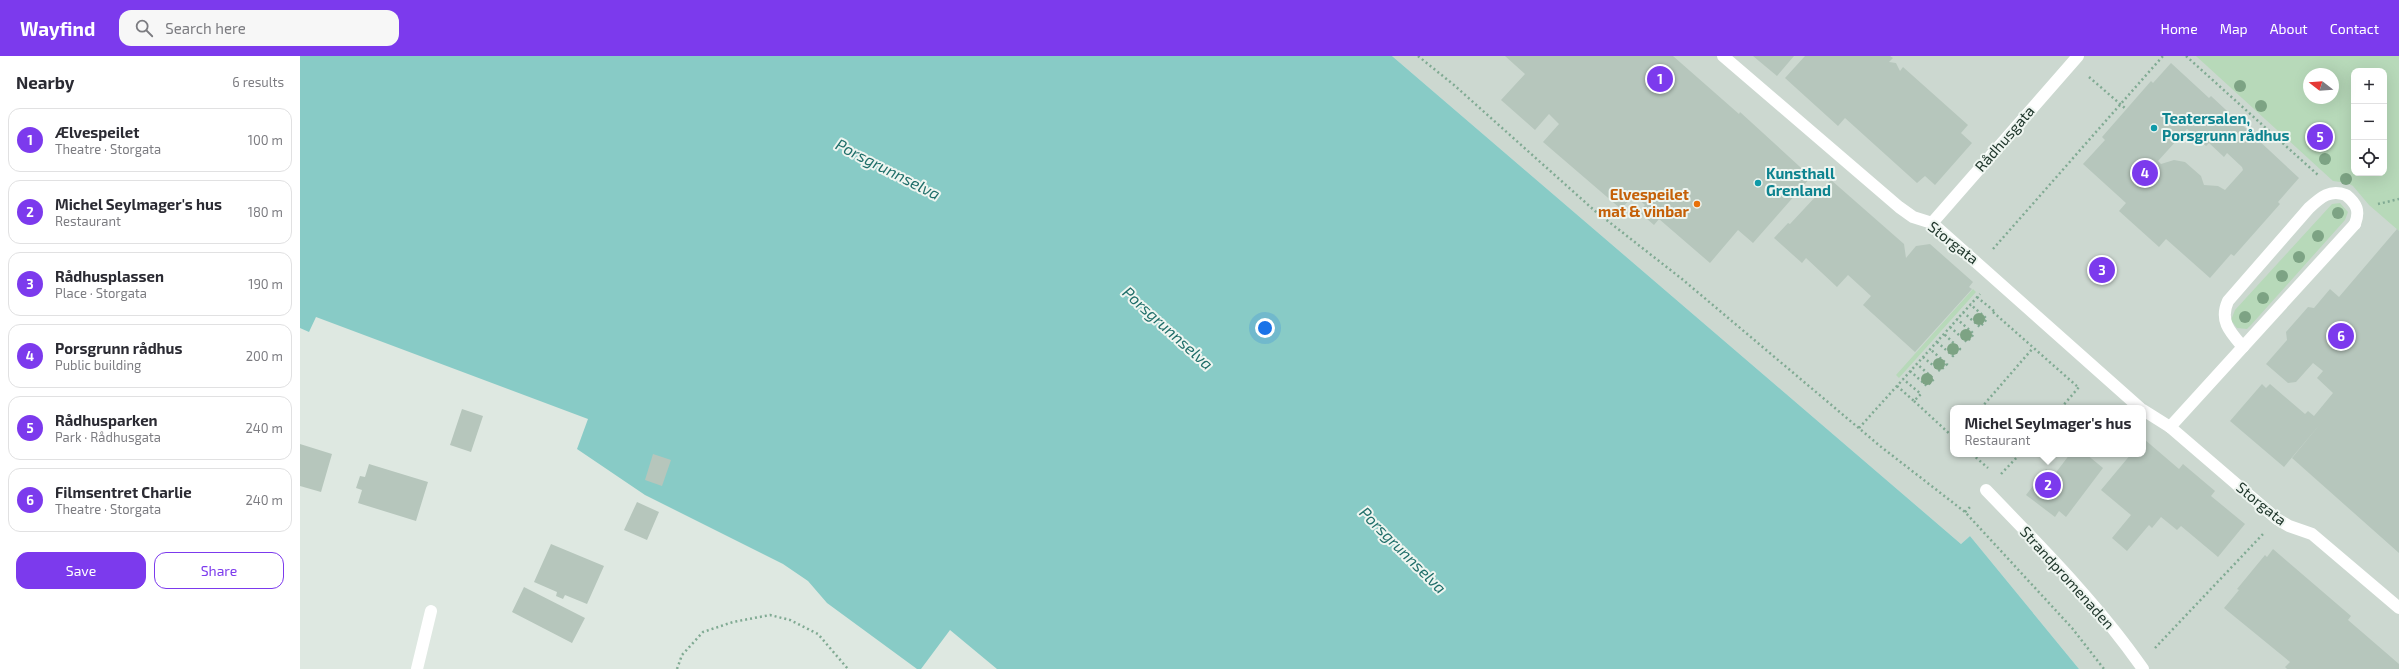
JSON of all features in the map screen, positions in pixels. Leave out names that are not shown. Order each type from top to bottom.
[{"type":"street","name":"Storgata","points":[[1723,56],[1899,207],[1913,217],[1932,223],[1980,263],[2137,405]]},
{"type":"street","name":"Rådhusgata","points":[[1932,223],[2075,59]]},
{"type":"street","points":[[2170,427],[2243,347],[2355,224],[2358,216],[2357,208],[2353,201],[2346,195],[2332,192],[2321,197],[2309,208],[2228,301],[2224,318],[2226,327],[2243,347]]},
{"type":"street","name":"Storgata","points":[[2146,412],[2170,427],[2277,519],[2289,526],[2312,534],[2399,608]]},
{"type":"street","name":"Strandpromenaden","points":[[1986,490],[2104,617],[2141,666]]},
{"type":"street","points":[[417,669],[431,611]]},
{"type":"path","points":[[1418,56],[1454,85],[1595,211],[1682,279],[1859,428],[1965,512],[2072,628],[2104,669]]},
{"type":"path","points":[[1980,263],[2163,56]]},
{"type":"path","points":[[2186,56],[2316,173],[2332,192]]},
{"type":"path","points":[[2075,59],[2126,109]]},
{"type":"path","points":[[1859,428],[1978,296]]},
{"type":"path","points":[[1963,312],[1980,326],[1987,319],[1970,304]]},
{"type":"path","points":[[1993,312],[2079,388]]},
{"type":"path","points":[[1950,327],[1967,342],[1974,334],[1957,319]]},
{"type":"path","points":[[1937,342],[1953,356],[1960,349],[1944,334]]},
{"type":"path","points":[[1984,405],[2033,348]]},
{"type":"path","points":[[1923,357],[1940,371],[1947,364],[1930,349]]},
{"type":"path","points":[[1910,371],[1927,386],[1934,378],[1917,364]]},
{"type":"path","points":[[1903,379],[1921,394],[1914,401]]},
{"type":"path","points":[[1897,386],[1950,434]]},
{"type":"path","points":[[2064,405],[2075,393]]},
{"type":"path","points":[[1975,457],[1993,473]]},
{"type":"path","points":[[2005,470],[2017,457]]},
{"type":"path","points":[[2141,666],[2277,519]]},
{"type":"path","points":[[677,669],[682,655],[703,632],[733,622],[770,616],[790,620],[818,634],[848,669]]},
{"type":"shaded area","points":[[1392,56],[2399,56],[2399,669],[2079,669],[1970,536],[1961,544]]},
{"type":"green space","points":[[2196,56],[2399,56],[2399,231],[2369,205],[2353,186],[2347,183],[2333,181]]},
{"type":"green space","points":[[2340,203],[2348,212],[2345,220],[2247,329],[2237,328],[2231,320],[2235,310],[2332,204]]},
{"type":"green space","points":[[1973,289],[1976,292],[1899,378],[1896,375]]},
{"type":"water","name":"Porsgrunnselva","points":[[300,56],[1392,56],[1961,544],[1970,536],[2079,669],[997,669],[950,630],[921,669],[917,669],[827,603],[808,581],[783,564],[645,495],[577,449],[588,419],[316,317],[309,332],[300,328]]},
{"type":"building","points":[[1505,56],[1673,56],[1739,114],[1740,112],[1811,177],[1753,243],[1738,230],[1710,263],[1659,219],[1654,225],[1639,212],[1645,205],[1634,195],[1621,209],[1543,142],[1559,124],[1549,114],[1535,130],[1501,100],[1525,74]]},
{"type":"building","points":[[1753,56],[1794,56],[1777,76]]},
{"type":"building","points":[[1805,56],[1890,56],[1893,58],[1889,62],[1896,63],[1900,71],[1903,67],[1968,125],[1961,133],[1972,143],[1935,185],[1925,176],[1917,183],[1845,118],[1838,126],[1785,78]]},
{"type":"building","points":[[2171,63],[2209,98],[2211,96],[2299,178],[2278,202],[2280,204],[2234,256],[2231,254],[2210,278],[2166,239],[2159,247],[2119,211],[2126,203],[2083,164],[2105,140],[2102,137],[2151,81],[2153,83]],"holes":[[[2187,129],[2206,146],[2209,143],[2224,157],[2227,153],[2242,167],[2243,170],[2225,190],[2218,186],[2204,185],[2201,176],[2185,162],[2174,160],[2161,164],[2158,161]]]},
{"type":"building","points":[[1831,180],[1904,244],[1906,258],[1916,246],[1930,244],[1973,282],[1969,287],[1972,289],[1915,352],[1863,305],[1871,296],[1848,275],[1837,287],[1806,258],[1802,263],[1774,238],[1788,223],[1790,224]]},
{"type":"building","points":[[2397,229],[2399,231],[2399,553],[2292,458],[2321,423],[2284,467],[2230,421],[2262,384],[2266,388],[2270,384],[2305,414],[2308,411],[2314,416],[2333,393],[2317,378],[2323,371],[2313,363],[2296,382],[2288,383],[2266,364],[2287,340],[2286,332],[2308,307],[2314,308],[2330,289],[2339,297]]},
{"type":"building","points":[[462,409],[483,416],[471,452],[450,445]]},
{"type":"building","points":[[2146,441],[2179,469],[2183,464],[2215,491],[2211,496],[2245,524],[2218,557],[2181,526],[2177,530],[2161,517],[2152,528],[2149,525],[2127,551],[2112,538],[2131,515],[2101,490],[2128,457],[2146,457]]},
{"type":"building","points":[[300,444],[332,454],[321,492],[300,486]]},
{"type":"building","points":[[653,454],[671,460],[662,486],[645,480]]},
{"type":"building","points":[[2068,457],[2090,457],[2103,468],[2066,517],[2059,511],[2055,517],[2026,495],[2046,469],[2054,475]]},
{"type":"building","points":[[369,464],[428,482],[416,521],[358,503],[362,490],[356,488],[360,476],[365,477]]},
{"type":"building","points":[[637,502],[659,512],[647,540],[624,530]]},
{"type":"building","points":[[551,544],[604,566],[587,604],[565,595],[563,599],[556,596],[557,592],[534,582]]},
{"type":"building","points":[[2273,549],[2351,616],[2348,620],[2399,664],[2399,669],[2287,669],[2285,667],[2290,662],[2224,608],[2239,590],[2237,589],[2265,555],[2267,557]]},
{"type":"building","points":[[524,587],[585,618],[572,643],[512,612]]},
{"type":"place","name":"Ælvespeilet","points":[[1660,79]]},
{"type":"place","name":"Teatersalen, Porsgrunn rådhus","points":[[2154,128]]},
{"type":"place","name":"Rådhusparken","points":[[2320,137]]},
{"type":"place","name":"Porsgrunn rådhus","points":[[2145,173]]},
{"type":"place","name":"Kunsthall Grenland","points":[[1758,183]]},
{"type":"place","name":"Elvespeilet mat & vinbar","points":[[1697,204]]},
{"type":"place","name":"Rådhusplassen","points":[[2102,270]]},
{"type":"place","name":"Filmsentret Charlie","points":[[2341,336]]},
{"type":"place","name":"Michel Seylmager's hus","points":[[2048,485]]}]
